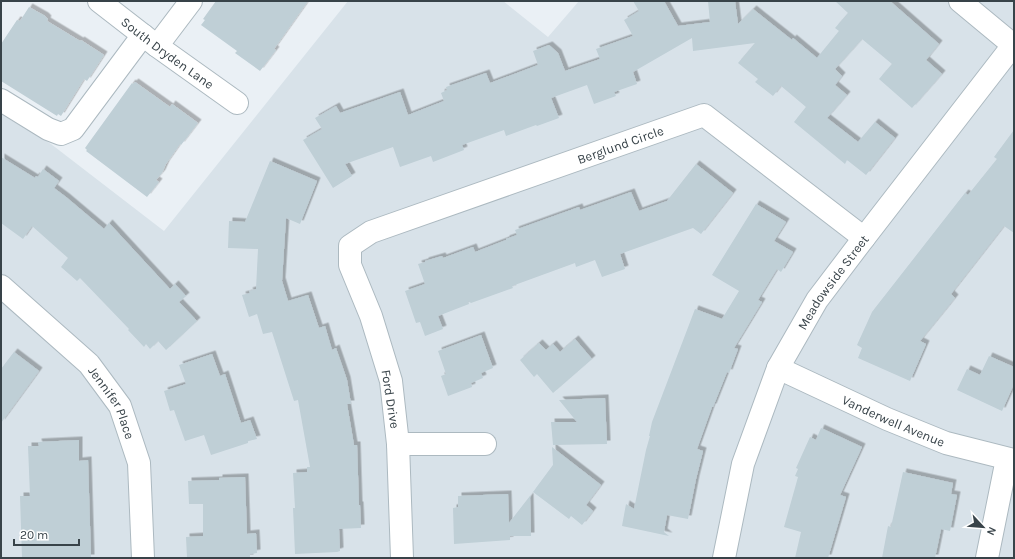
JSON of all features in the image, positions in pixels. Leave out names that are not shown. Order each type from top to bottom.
[{"type":"street","name":"South Dryden Lane","points":[[99,1],[237,103]]},
{"type":"street","points":[[1,100],[48,129],[61,134],[73,129],[150,40],[191,1]]},
{"type":"street","points":[[960,1],[1014,45]]},
{"type":"street","name":"Meadowside Street","points":[[724,558],[743,464],[778,368],[817,300],[1014,45]]},
{"type":"street","name":"Berglund Circle","points":[[350,246],[371,232],[704,115],[864,238]]},
{"type":"street","name":"Ford Drive","points":[[350,246],[350,266],[371,316],[391,381],[398,444],[402,558]]},
{"type":"street","name":"Jennifer Place","points":[[1,286],[89,364],[120,406],[140,463],[143,558]]},
{"type":"street","name":"Vanderwell Avenue","points":[[778,368],[887,419],[946,443],[1010,460]]},
{"type":"street","points":[[398,444],[485,444]]},
{"type":"street","points":[[987,558],[1010,460]]},
{"type":"shaded area","points":[[348,1],[503,1],[548,37],[579,1],[1014,1],[1014,558],[1,558],[1,114],[51,144],[164,231]]},
{"type":"building","points":[[216,1],[308,1],[274,49],[276,50],[260,71],[235,53],[237,51],[201,25],[205,20],[203,19]]},
{"type":"building","points":[[633,1],[664,1],[678,26],[710,22],[708,1],[735,1],[738,24],[753,9],[792,40],[793,38],[817,58],[839,31],[835,28],[848,13],[835,1],[890,1],[939,44],[926,60],[942,74],[912,108],[879,79],[892,64],[862,39],[835,69],[842,76],[835,85],[847,95],[827,118],[858,142],[875,122],[895,138],[866,175],[847,160],[845,164],[794,122],[806,107],[781,86],[773,96],[755,82],[758,79],[738,63],[755,43],[693,51],[692,38],[633,72],[637,84],[614,92],[616,96],[594,104],[587,85],[551,98],[559,118],[506,136],[504,130],[462,145],[464,150],[433,162],[431,156],[400,167],[393,147],[345,164],[352,176],[333,188],[303,140],[322,129],[315,118],[336,106],[340,113],[400,92],[408,115],[444,101],[441,93],[447,90],[446,87],[486,73],[490,83],[538,65],[533,51],[549,45],[558,53],[565,71],[600,59],[596,49],[633,36],[624,20],[639,11]]},
{"type":"building","points":[[29,7],[45,16],[48,19],[47,21],[104,55],[87,81],[84,79],[61,116],[58,114],[57,116],[1,81],[1,44],[17,20],[20,21]]},
{"type":"building","points":[[135,82],[170,107],[172,104],[198,123],[181,145],[180,144],[166,164],[162,173],[156,180],[159,182],[147,197],[86,151],[87,150],[85,148],[132,83],[133,84]]},
{"type":"building","points":[[1014,130],[1014,233],[1004,226],[951,294],[955,298],[920,341],[926,344],[910,381],[858,358],[862,348],[857,345],[872,312],[965,193],[968,195],[997,159],[994,157]]},
{"type":"building","points":[[1,157],[35,178],[36,176],[38,177],[43,169],[59,181],[54,188],[104,229],[109,223],[170,289],[175,284],[186,296],[179,302],[197,321],[166,350],[158,341],[150,349],[146,344],[144,347],[128,330],[129,329],[80,278],[77,281],[61,267],[68,258],[32,226],[23,239],[1,223]]},
{"type":"building","points":[[270,161],[317,181],[300,224],[286,218],[282,281],[288,301],[308,295],[319,328],[325,326],[332,350],[336,348],[347,380],[351,404],[347,404],[354,445],[357,445],[361,528],[339,529],[340,551],[337,552],[295,554],[293,473],[307,472],[307,467],[310,467],[298,400],[294,401],[272,332],[263,334],[257,314],[249,317],[242,295],[250,293],[249,291],[256,289],[258,249],[228,248],[229,221],[245,222]]},
{"type":"building","points":[[696,164],[733,193],[701,234],[693,228],[620,254],[625,269],[602,277],[595,260],[576,267],[575,263],[471,303],[468,301],[469,304],[438,316],[443,329],[425,336],[420,322],[416,323],[405,291],[425,284],[418,264],[442,256],[443,258],[473,247],[475,252],[517,235],[515,230],[579,207],[580,210],[631,192],[639,211],[667,201]]},
{"type":"building","points":[[756,204],[786,222],[774,241],[793,252],[781,272],[777,269],[758,300],[762,302],[734,348],[738,349],[729,373],[727,372],[712,407],[697,449],[703,451],[688,519],[667,515],[664,532],[669,536],[622,526],[626,504],[634,509],[652,422],[695,309],[722,319],[739,291],[712,275]]},
{"type":"building","points":[[481,335],[493,368],[481,373],[483,378],[471,383],[472,387],[448,396],[441,376],[446,374],[438,351]]},
{"type":"building","points":[[575,339],[592,359],[553,393],[537,374],[534,377],[520,360],[539,343],[546,350],[553,344],[560,352]]},
{"type":"building","points":[[14,352],[39,371],[1,423],[1,369]]},
{"type":"building","points":[[212,354],[220,376],[225,374],[241,423],[250,420],[257,439],[211,455],[204,435],[185,441],[174,410],[170,411],[164,391],[186,384],[179,365]]},
{"type":"building","points":[[989,356],[1014,367],[1014,384],[1002,411],[957,390],[967,369],[980,375]]},
{"type":"building","points":[[605,398],[607,444],[553,445],[551,422],[577,422],[559,400]]},
{"type":"building","points":[[821,428],[862,447],[840,495],[846,497],[828,558],[795,558],[801,532],[784,527],[798,477],[795,476],[798,469],[796,468],[810,437],[816,440]]},
{"type":"building","points":[[79,440],[79,461],[88,460],[91,558],[22,558],[20,496],[30,496],[28,446],[39,446],[38,442]]},
{"type":"building","points":[[552,447],[601,485],[586,505],[593,511],[582,525],[571,516],[569,519],[533,492],[553,465]]},
{"type":"building","points":[[903,472],[953,483],[951,494],[957,495],[950,531],[941,529],[935,558],[882,558],[888,526],[891,527]]},
{"type":"building","points":[[245,477],[247,534],[256,533],[257,553],[250,554],[250,558],[187,558],[186,537],[203,536],[203,504],[189,504],[188,481]]},
{"type":"building","points":[[508,494],[509,523],[530,496],[531,536],[510,536],[510,540],[454,544],[453,508],[458,507],[458,496]]}]
